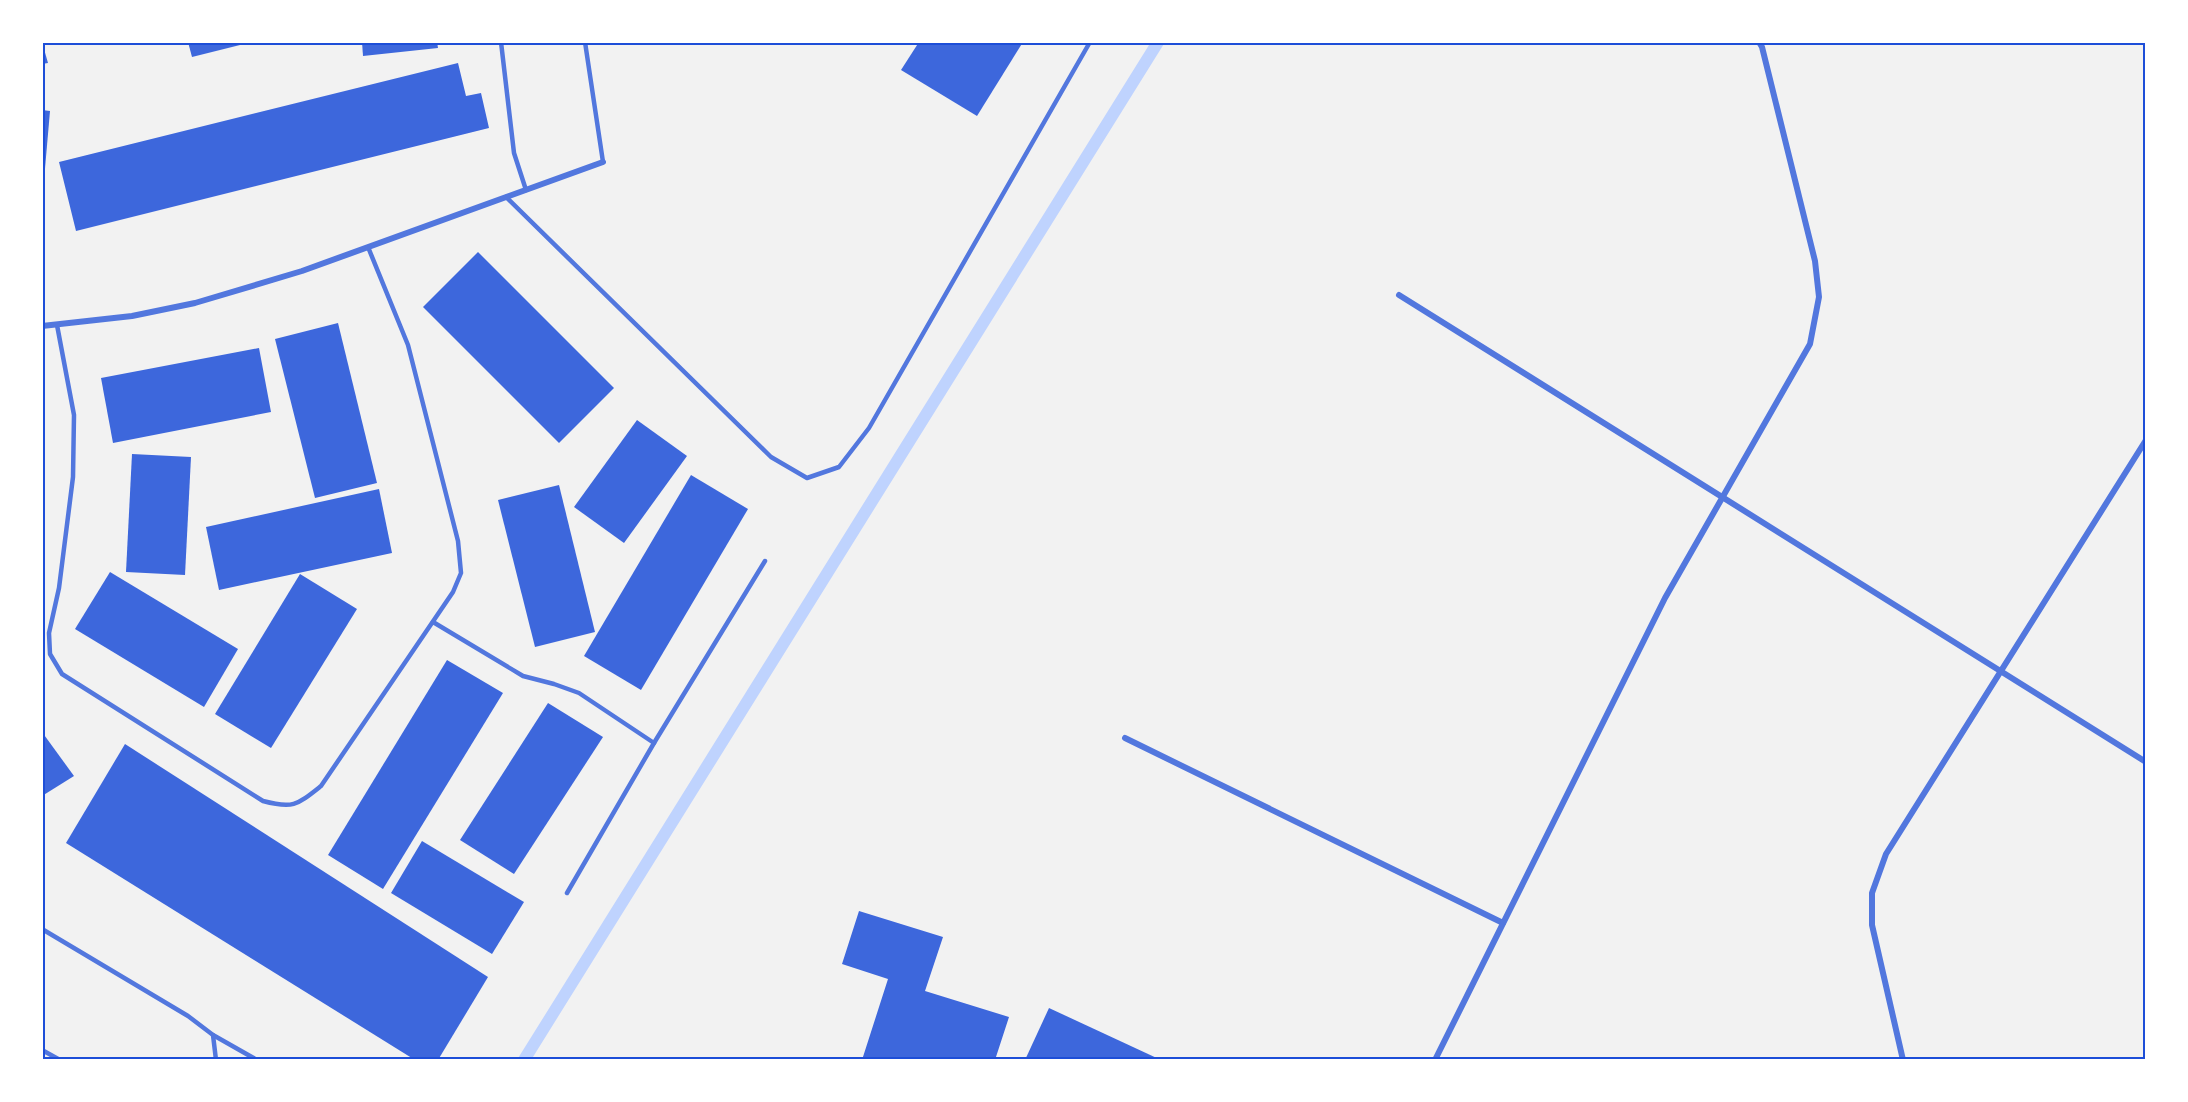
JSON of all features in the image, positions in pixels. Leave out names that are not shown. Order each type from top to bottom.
[{"type":"street","points":[[1435,1060],[1665,598],[1810,344],[1819,297],[1815,261],[1759,42]]},
{"type":"street","points":[[42,326],[132,316],[195,303],[302,271],[603,162]]},
{"type":"street","points":[[1399,295],[2146,762]]},
{"type":"street","points":[[1903,1060],[1872,925],[1872,893],[1886,854],[2146,440]]},
{"type":"street","points":[[1125,738],[1503,924]]},
{"type":"lane","points":[[501,42],[512,140],[526,190]]},
{"type":"lane","points":[[585,42],[603,162]]},
{"type":"lane","points":[[507,197],[771,457],[807,478],[839,467],[869,428],[1090,42]]},
{"type":"lane","points":[[57,324],[74,415],[73,477],[59,588],[49,633],[50,654],[62,674],[263,801],[286,807],[306,798],[321,786],[453,592],[461,573],[458,541],[408,345],[368,247]]},
{"type":"lane","points":[[567,893],[654,743],[765,561]]},
{"type":"lane","points":[[433,622],[523,676],[579,693],[654,743]]},
{"type":"lane","points":[[42,930],[188,1016],[213,1035],[257,1060]]},
{"type":"lane","points":[[213,1035],[216,1060]]},
{"type":"lane","points":[[42,1050],[60,1060]]},
{"type":"building","points":[[42,42],[48,63],[42,64]]},
{"type":"building","points":[[188,42],[248,42],[248,43],[192,57]]},
{"type":"building","points":[[362,42],[437,42],[438,48],[363,56]]},
{"type":"building","points":[[919,42],[1023,42],[977,116],[901,70]]},
{"type":"building","points":[[458,63],[466,96],[481,93],[489,128],[76,231],[59,162]]},
{"type":"building","points":[[42,110],[50,111],[44,180],[42,180]]},
{"type":"building","points":[[478,252],[614,388],[559,443],[423,307]]},
{"type":"building","points":[[338,323],[377,483],[315,498],[275,339]]},
{"type":"building","points":[[259,348],[271,412],[113,443],[101,378]]},
{"type":"building","points":[[637,420],[687,456],[624,543],[574,507]]},
{"type":"building","points":[[132,454],[191,457],[185,575],[126,572]]},
{"type":"building","points":[[691,475],[748,509],[641,690],[584,656]]},
{"type":"building","points":[[559,485],[595,632],[535,647],[498,500]]},
{"type":"building","points":[[379,489],[392,553],[219,590],[206,527]]},
{"type":"building","points":[[110,572],[238,649],[204,707],[75,629]]},
{"type":"building","points":[[300,574],[357,609],[271,748],[215,714]]},
{"type":"building","points":[[447,660],[503,693],[383,889],[328,855]]},
{"type":"building","points":[[548,703],[603,737],[514,874],[460,840]]},
{"type":"building","points":[[42,732],[74,776],[42,796]]},
{"type":"building","points":[[125,744],[488,977],[438,1060],[415,1060],[66,843]]},
{"type":"building","points":[[422,841],[524,902],[492,954],[391,893]]},
{"type":"building","points":[[859,911],[943,937],[925,991],[1009,1017],[995,1060],[862,1060],[888,979],[842,964]]},
{"type":"building","points":[[1049,1008],[1161,1060],[1025,1060]]},
{"type":"waterway","points":[[524,1060],[1158,42]]}]
